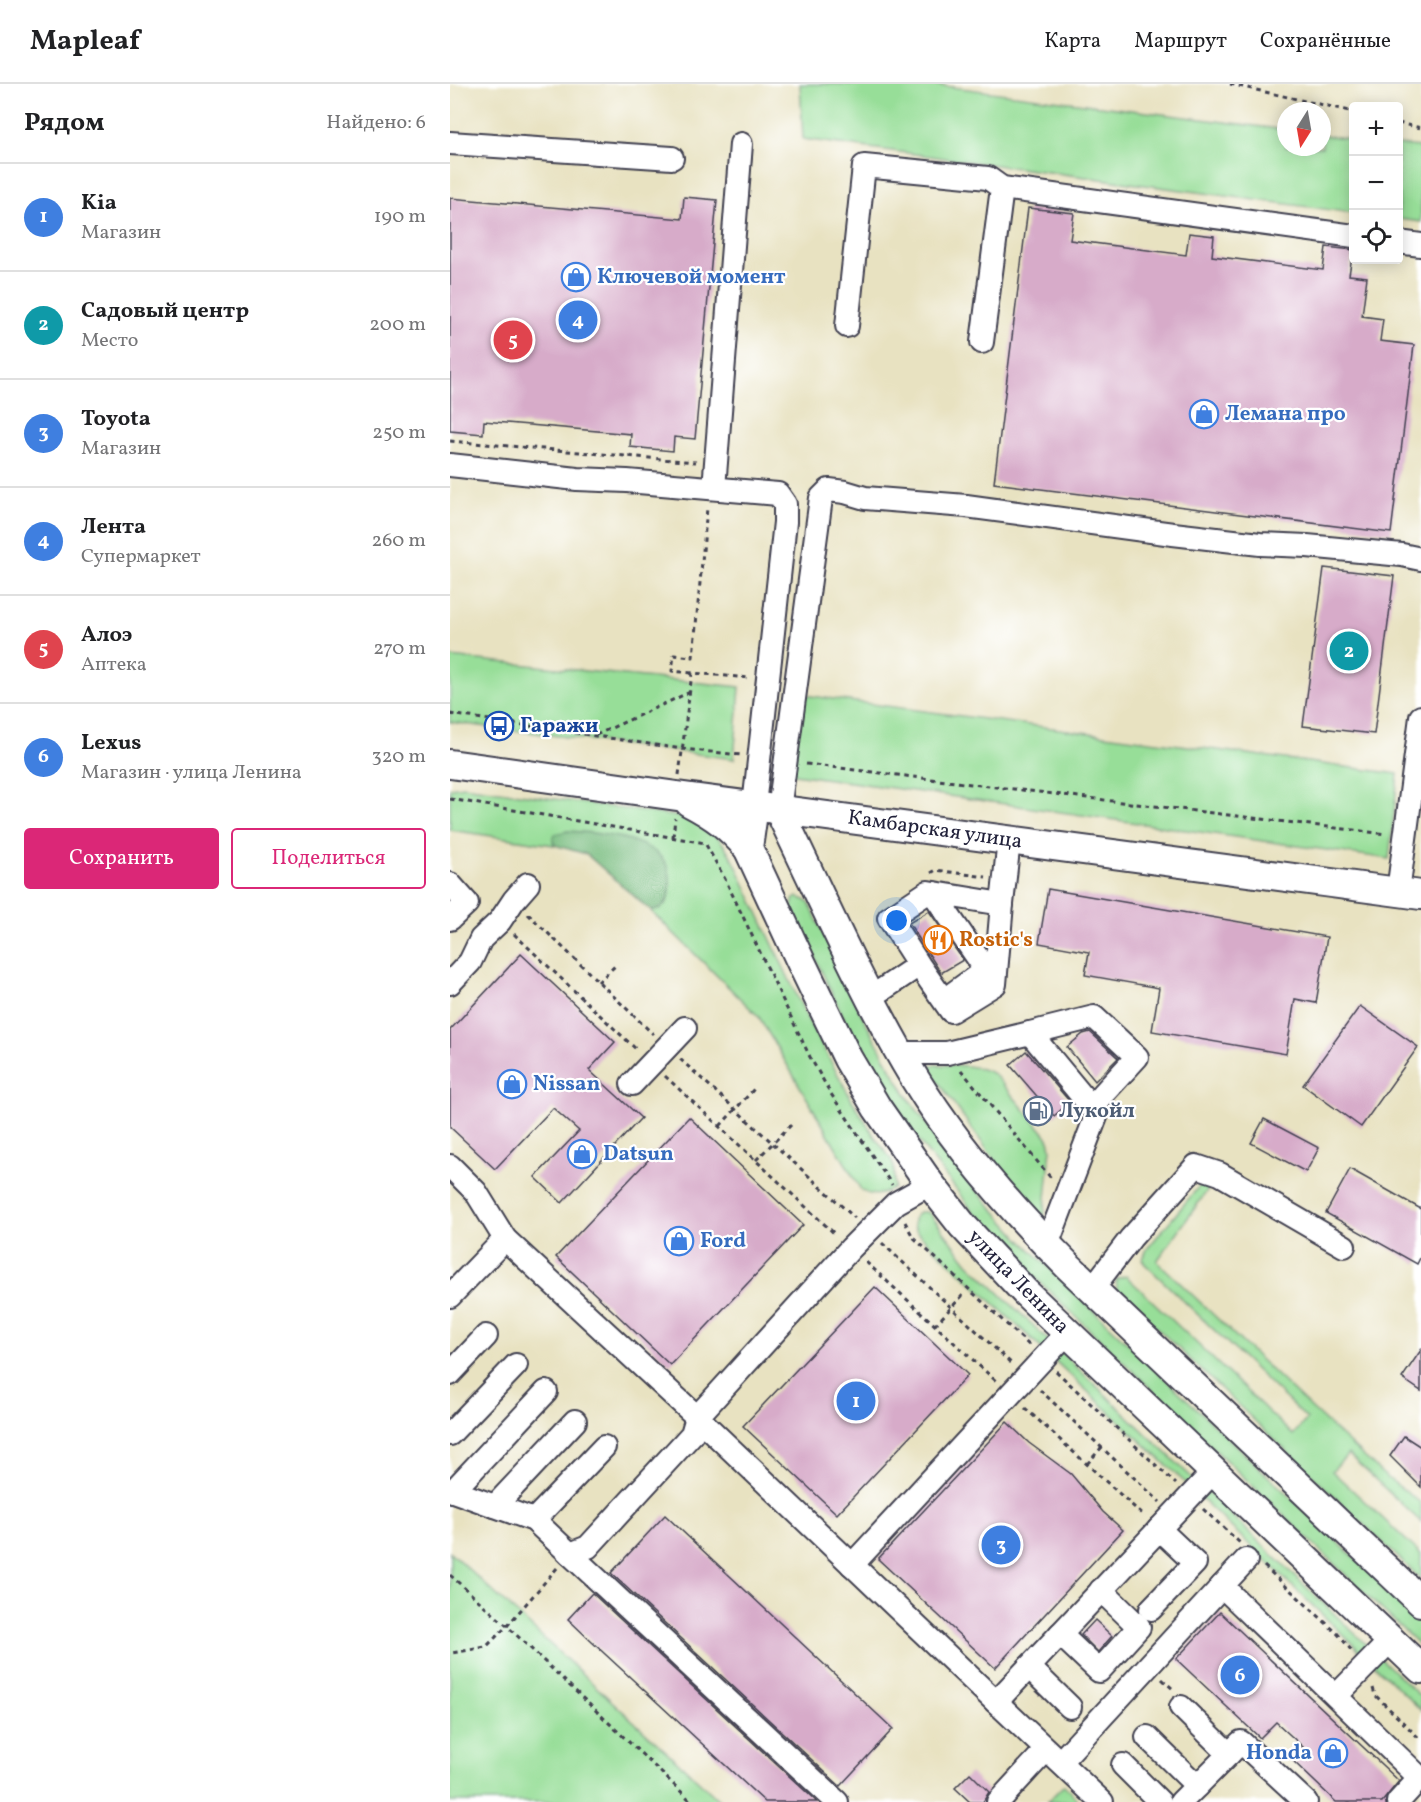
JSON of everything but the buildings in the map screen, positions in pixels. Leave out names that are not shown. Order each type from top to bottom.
[{"type":"main road","name":"Камбарская улица","points":[[450,764],[1410,894]]},
{"type":"main road","name":"улица Ленина","points":[[677,796],[711,813],[729,827],[748,848],[848,1059],[877,1108],[930,1184],[963,1226],[988,1255],[1067,1333],[1421,1669]]},
{"type":"main road","points":[[748,848],[766,808]]},
{"type":"main road","points":[[766,808],[900,1053],[933,1107],[997,1190],[1047,1245],[1092,1289],[1421,1602]]},
{"type":"lane","points":[[450,143],[672,158]]},
{"type":"lane","points":[[708,487],[741,144]]},
{"type":"lane","points":[[847,326],[864,166],[988,178],[1002,188],[1349,235]]},
{"type":"lane","points":[[982,342],[1002,188]]},
{"type":"lane","points":[[1403,243],[1421,245]]},
{"type":"lane","points":[[450,465],[577,479],[778,494],[784,504],[785,522],[759,757],[766,808]]},
{"type":"lane","points":[[766,808],[820,498],[829,490],[866,498],[966,506],[1260,544],[1306,546],[1402,555],[1421,559]]},
{"type":"lane","points":[[1410,894],[1405,837],[1421,717]]},
{"type":"lane","points":[[1002,904],[928,892],[889,918],[951,1011],[995,984],[1009,840]]},
{"type":"lane","points":[[450,884],[467,903],[450,919]]},
{"type":"lane","points":[[450,983],[470,962],[481,939],[500,921],[521,892]]},
{"type":"lane","points":[[933,892],[982,964],[980,974],[944,1000]]},
{"type":"lane","points":[[870,998],[919,965]]},
{"type":"lane","points":[[900,1053],[946,1053],[1094,1017],[1137,1057],[1091,1107]]},
{"type":"lane","points":[[632,1084],[685,1028]]},
{"type":"lane","points":[[1030,1033],[1097,1114],[1047,1245]]},
{"type":"lane","points":[[450,1166],[476,1192],[505,1239],[697,1417],[1102,1802]]},
{"type":"lane","points":[[1092,1289],[1131,1238],[1196,1166],[1220,1174],[1344,1246]]},
{"type":"lane","points":[[570,1554],[588,1546],[684,1443],[692,1434],[697,1417],[851,1248],[896,1203],[930,1184]]},
{"type":"lane","points":[[450,1296],[505,1239]]},
{"type":"lane","points":[[852,1565],[1067,1333]]},
{"type":"lane","points":[[450,1374],[486,1336]]},
{"type":"lane","points":[[450,1434],[516,1365]]},
{"type":"lane","points":[[546,1392],[452,1490],[534,1520],[837,1802]]},
{"type":"lane","points":[[495,1506],[575,1421]]},
{"type":"lane","points":[[534,1520],[604,1447]]},
{"type":"lane","points":[[996,1702],[1213,1472]]},
{"type":"lane","points":[[1151,1609],[1195,1563],[1166,1522]]},
{"type":"lane","points":[[998,1802],[1053,1756],[1149,1666],[1249,1555]]},
{"type":"lane","points":[[1222,1586],[1420,1778],[1398,1802]]},
{"type":"lane","points":[[1060,1634],[1099,1671],[1139,1627],[1101,1590]]},
{"type":"lane","points":[[1336,1696],[1391,1640]]},
{"type":"lane","points":[[1029,1667],[1070,1707]]},
{"type":"lane","points":[[1180,1707],[1229,1754]]},
{"type":"lane","points":[[1147,1737],[1189,1794],[1241,1742],[1306,1802]]},
{"type":"lane","points":[[1123,1765],[1160,1802]]},
{"type":"path","points":[[1230,84],[1349,111]]},
{"type":"path","points":[[1403,124],[1421,128]]},
{"type":"path","points":[[450,441],[696,462]]},
{"type":"path","points":[[696,462],[700,457]]},
{"type":"path","points":[[696,462],[708,487],[696,645],[693,657],[674,655],[672,671],[755,679]]},
{"type":"path","points":[[673,837],[692,673]]},
{"type":"path","points":[[594,736],[690,692]]},
{"type":"path","points":[[450,714],[682,749],[759,757]]},
{"type":"path","points":[[801,763],[1405,837]]},
{"type":"path","points":[[450,798],[705,843],[725,879],[810,1057],[831,1094],[894,1188],[896,1203],[913,1237],[1249,1555],[1337,1633],[1364,1668],[1376,1695],[1421,1740]]},
{"type":"path","points":[[521,892],[598,982],[1102,1447],[1166,1522]]},
{"type":"path","points":[[500,921],[651,1064],[1087,1464],[1166,1522]]},
{"type":"path","points":[[598,982],[616,965]]},
{"type":"path","points":[[946,1053],[1065,1196]]},
{"type":"path","points":[[720,1126],[754,1089]]},
{"type":"path","points":[[756,1160],[793,1123]]},
{"type":"path","points":[[935,1325],[963,1295]]},
{"type":"path","points":[[1087,1464],[1102,1447]]},
{"type":"path","points":[[450,1652],[486,1647],[570,1554]]},
{"type":"path","points":[[450,1575],[692,1802]]},
{"type":"path","points":[[1149,1666],[1186,1702],[1180,1707]]},
{"type":"green space","points":[[800,84],[929,84],[1277,129],[1277,156],[1331,156],[1331,136],[1349,138],[1349,212],[803,139]]},
{"type":"green space","points":[[1403,145],[1421,147],[1421,222],[1403,220]]},
{"type":"green space","points":[[450,657],[740,687],[734,759],[450,722]]},
{"type":"green space","points":[[796,694],[1398,774],[1389,859],[788,773]]},
{"type":"green space","points":[[463,786],[682,817],[701,825],[714,834],[735,863],[808,1020],[853,1102],[891,1159],[894,1167],[894,1188],[878,1195],[861,1190],[759,1017],[650,910],[660,909],[670,895],[665,862],[651,850],[631,840],[553,838],[554,845],[450,830],[450,788]]},
{"type":"green space","points":[[567,831],[596,833],[629,840],[658,854],[667,865],[670,879],[669,896],[666,902],[660,909],[650,910],[586,854],[554,845],[553,838],[556,834]]},
{"type":"green space","points":[[797,897],[809,903],[858,1008],[911,1102],[973,1186],[1019,1238],[1078,1296],[1421,1621],[1421,1647],[1024,1267],[975,1214],[908,1127],[849,1029],[792,909],[793,900]]},
{"type":"green space","points":[[926,1065],[969,1066],[994,1074],[1045,1134],[1051,1148],[1044,1218],[996,1162]]},
{"type":"green space","points":[[1201,1184],[1212,1184],[1157,1261],[1313,1410],[1384,1475],[1421,1503],[1421,1522],[1348,1454],[1332,1471],[1421,1554],[1421,1579],[1117,1290],[1116,1279],[1126,1276],[1293,1435],[1307,1419],[1144,1263],[1143,1259],[1147,1249]]},
{"type":"green space","points":[[919,1212],[930,1214],[968,1263],[1421,1697],[1421,1710],[1175,1473],[918,1233],[914,1222]]},
{"type":"green space","points":[[450,1552],[721,1802],[450,1802]]},
{"type":"green space","points":[[1064,1785],[1079,1802],[1047,1802]]},
{"type":"place","name":"Ключевой момент","points":[[576,277]]},
{"type":"place","name":"Лента","points":[[578,320]]},
{"type":"place","name":"Алоэ","points":[[513,340]]},
{"type":"place","name":"Лемана про","points":[[1204,414]]},
{"type":"place","name":"Садовый центр","points":[[1349,651]]},
{"type":"place","name":"Гаражи","points":[[499,726]]},
{"type":"place","name":"Rostic's","points":[[938,940]]},
{"type":"place","name":"Nissan","points":[[512,1084]]},
{"type":"place","name":"Лукойл","points":[[1038,1111]]},
{"type":"place","name":"Datsun","points":[[582,1154]]},
{"type":"place","name":"Ford","points":[[679,1241]]},
{"type":"place","name":"Kia","points":[[856,1401]]},
{"type":"place","name":"Toyota","points":[[1001,1545]]},
{"type":"place","name":"Lexus","points":[[1240,1675]]},
{"type":"place","name":"Honda","points":[[1333,1753]]}]
